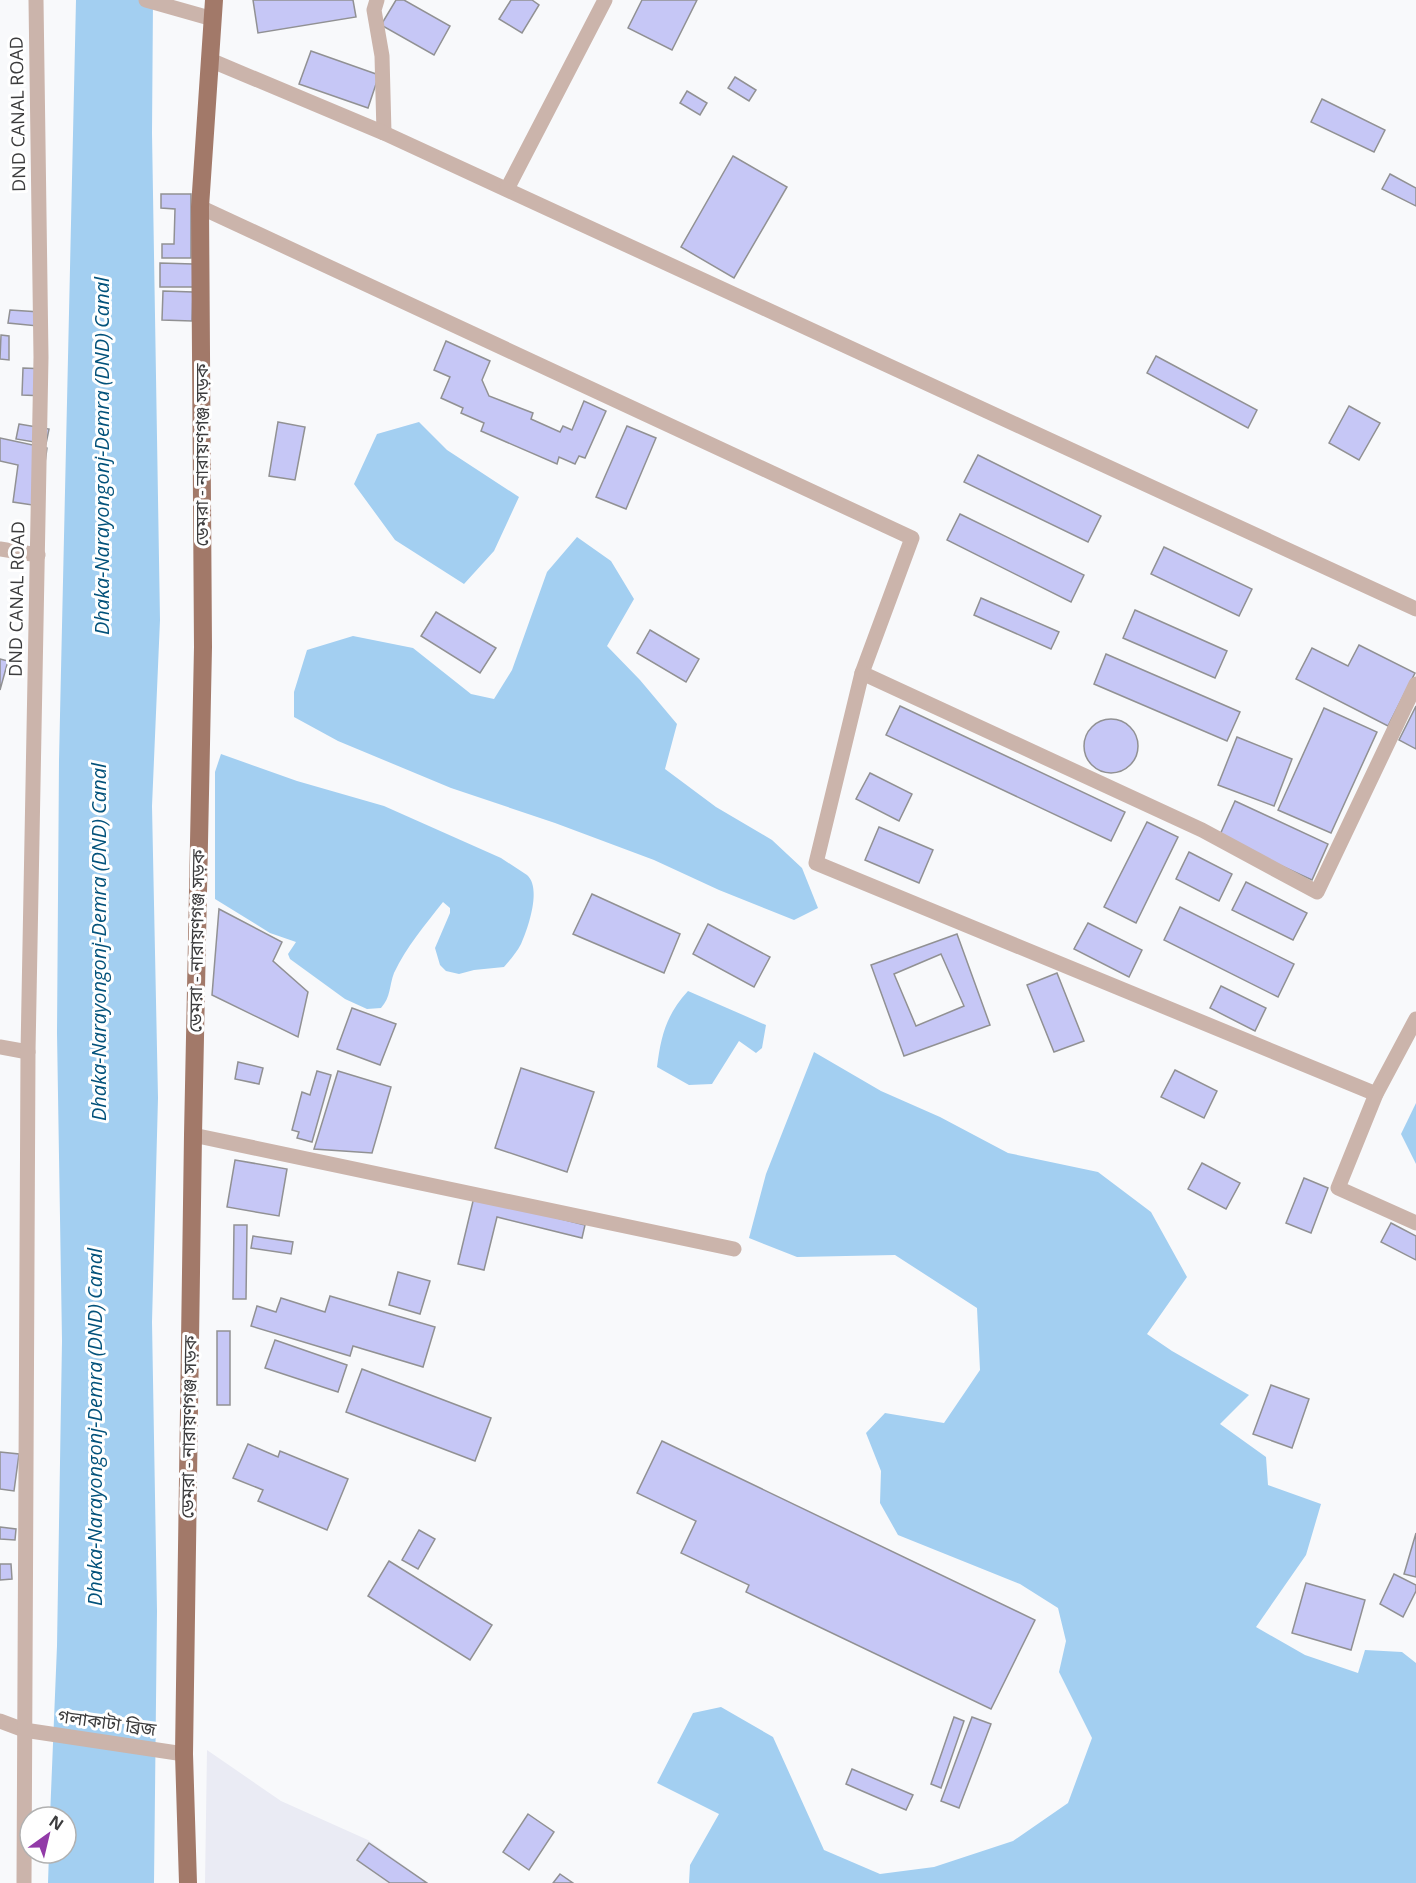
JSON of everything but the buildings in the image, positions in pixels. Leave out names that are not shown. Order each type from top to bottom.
[{"type":"main road","name":"ডেমরা - নারায়ণগঞ্জ সড়ক","points":[[188,1883],[183,1754],[203,647],[200,207],[214,0]]},
{"type":"street","name":"DND CANAL ROAD","points":[[24,1883],[28,1052],[41,357],[36,0]]},
{"type":"street","points":[[146,0],[213,19]]},
{"type":"street","points":[[377,0],[374,10],[382,56],[384,133]]},
{"type":"street","points":[[507,189],[605,0]]},
{"type":"street","points":[[210,60],[384,133],[1416,609]]},
{"type":"street","points":[[200,207],[912,538],[862,673],[816,863],[1377,1094]]},
{"type":"street","points":[[0,549],[38,555]]},
{"type":"street","points":[[862,673],[1202,830],[1317,892],[1416,684]]},
{"type":"street","points":[[1416,1019],[1377,1094],[1338,1188],[1416,1222]]},
{"type":"street","points":[[0,1047],[28,1052]]},
{"type":"street","points":[[193,1135],[734,1250]]},
{"type":"street","name":"গলাকাটা ব্রিজ","points":[[0,1721],[24,1730],[183,1754]]},
{"type":"shaded area","points":[[207,1750],[281,1801],[368,1840],[428,1883],[205,1883]]},
{"type":"water","name":"Dhaka-Narayongonj-Demra (DND) Canal","points":[[76,0],[153,0],[152,133],[160,620],[152,806],[158,1098],[152,1322],[157,1611],[154,1883],[48,1883],[49,1865],[78,1865],[78,1805],[50,1805],[57,1646],[62,1341],[57,1033],[59,760]]},
{"type":"water","points":[[419,422],[447,450],[519,497],[494,551],[464,584],[395,540],[354,484],[377,434]]},
{"type":"water","points":[[577,537],[611,561],[634,599],[607,646],[640,680],[677,724],[665,769],[716,807],[772,840],[802,868],[818,908],[794,920],[719,890],[654,860],[451,788],[338,741],[294,717],[294,692],[307,650],[353,636],[413,648],[471,694],[494,699],[512,670],[547,572]]},
{"type":"water","points":[[221,754],[297,781],[384,806],[501,858],[527,875],[531,881],[534,898],[527,928],[518,950],[504,967],[459,974],[446,971],[440,965],[435,948],[450,913],[450,908],[443,902],[404,954],[381,1008],[367,1009],[345,999],[290,959],[288,954],[296,942],[270,933],[215,899],[215,772]]},
{"type":"water","points":[[688,991],[766,1025],[762,1048],[756,1053],[739,1041],[712,1084],[689,1085],[657,1067],[666,1026],[674,1009]]},
{"type":"water","points":[[814,1052],[881,1091],[940,1117],[1008,1153],[1098,1172],[1151,1212],[1187,1277],[1147,1334],[1249,1395],[1220,1424],[1266,1457],[1268,1485],[1321,1504],[1306,1555],[1256,1627],[1305,1655],[1358,1673],[1365,1650],[1402,1652],[1416,1663],[1416,1883],[689,1883],[690,1865],[719,1814],[657,1783],[693,1713],[721,1707],[773,1737],[824,1850],[880,1874],[934,1867],[1013,1841],[1068,1803],[1092,1738],[1059,1672],[1066,1641],[1058,1608],[1020,1584],[898,1535],[880,1503],[881,1471],[866,1433],[885,1413],[944,1423],[980,1370],[977,1308],[895,1255],[797,1257],[749,1238],[766,1174]]},
{"type":"water","points":[[1416,1103],[1416,1164],[1401,1134]]}]
